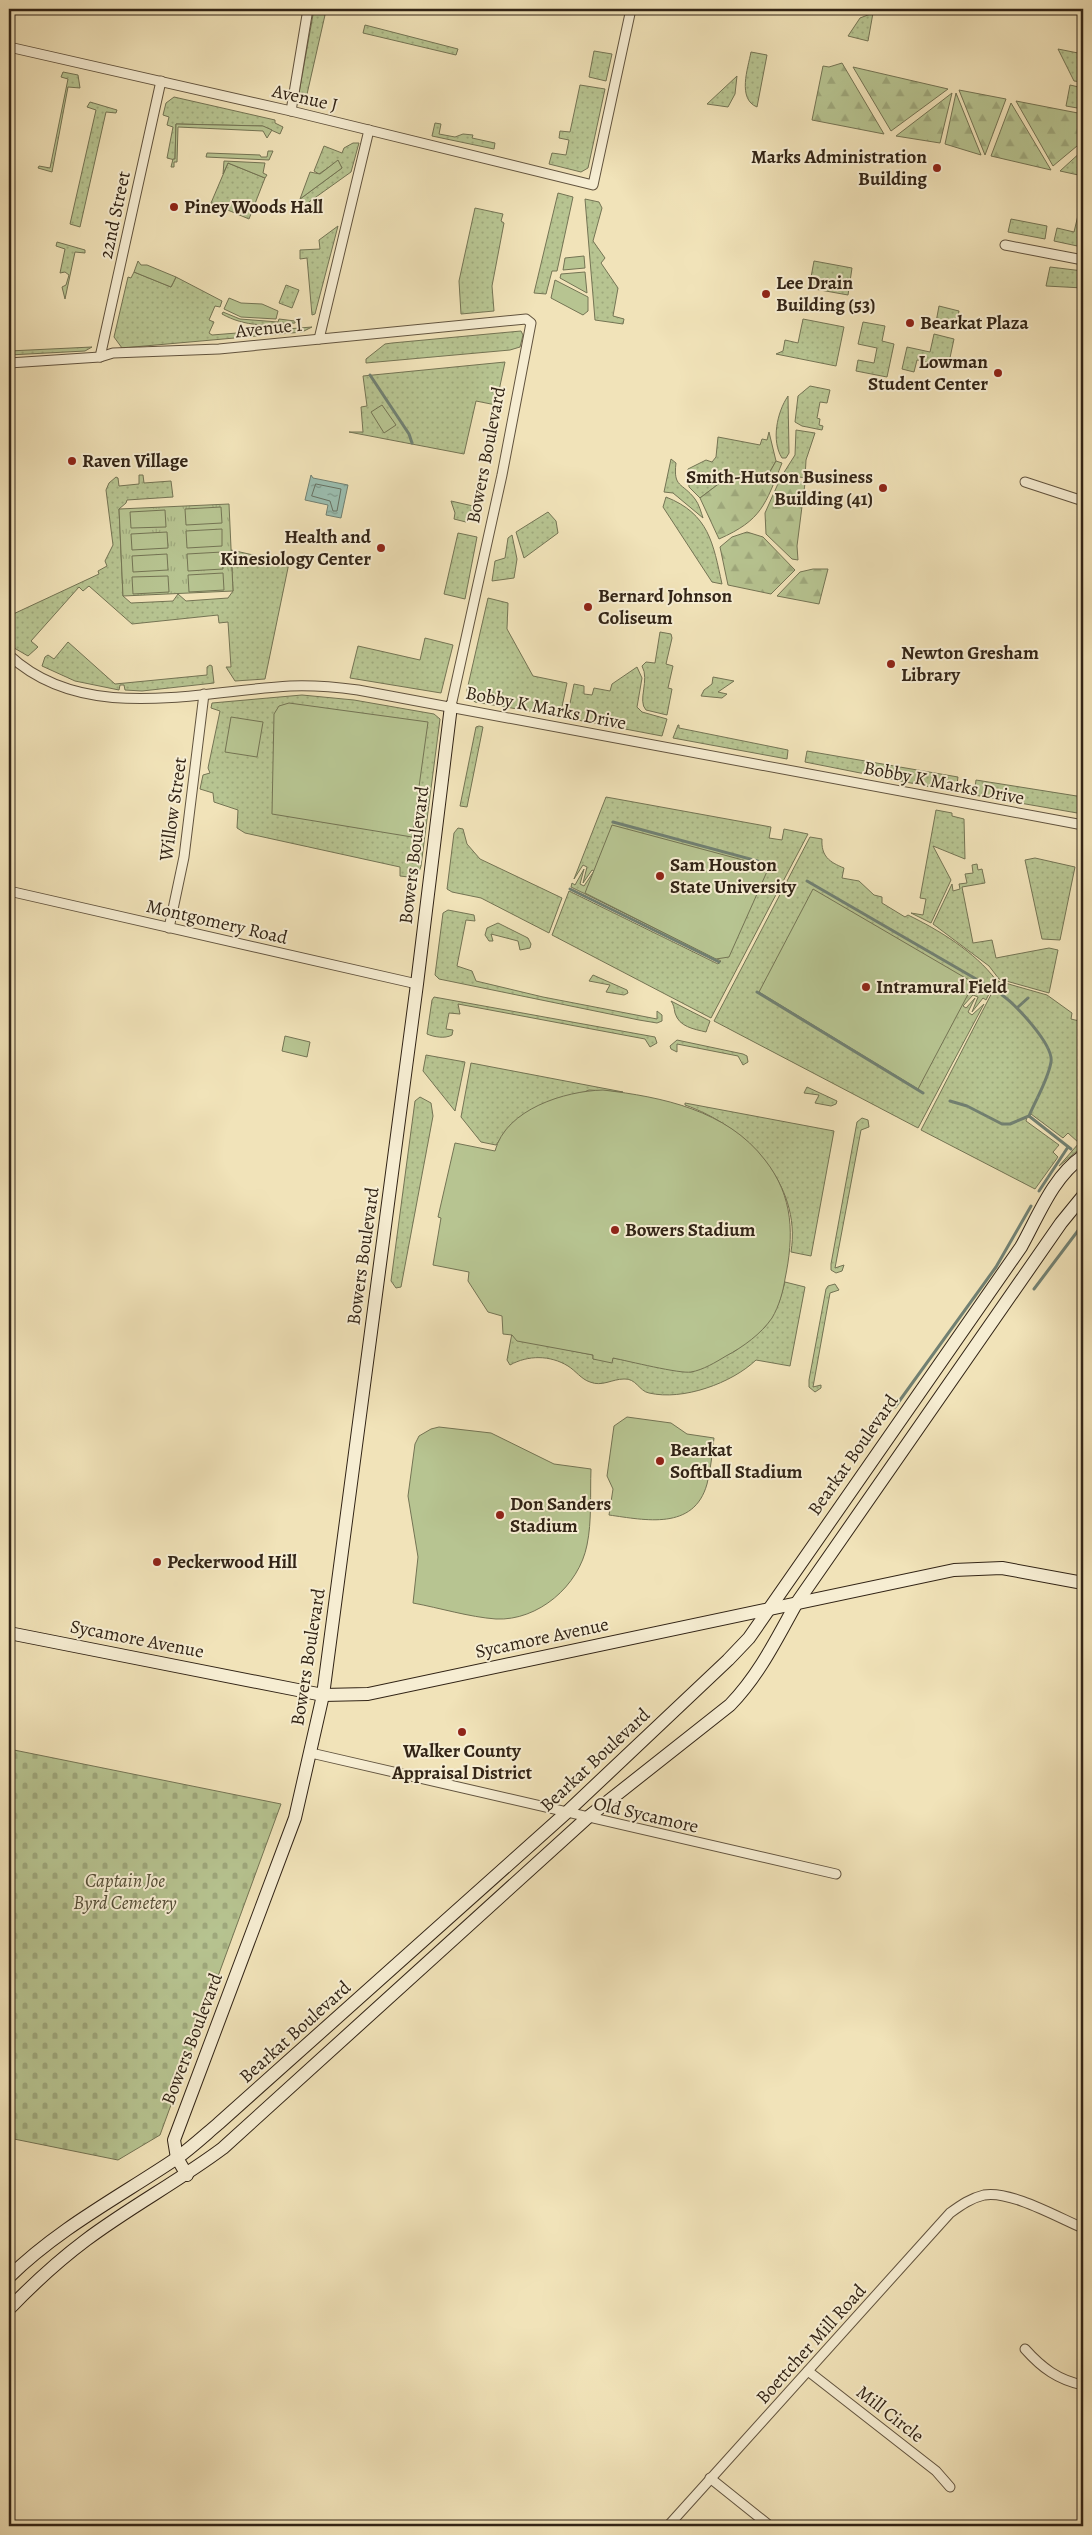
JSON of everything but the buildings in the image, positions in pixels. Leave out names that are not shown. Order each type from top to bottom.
[{"type":"street","points":[[290,111],[308,9]]},
{"type":"street","name":"Avenue J","points":[[9,47],[290,111],[593,185],[631,9]]},
{"type":"street","name":"22nd Street","points":[[100,357],[161,81]]},
{"type":"street","points":[[319,339],[369,130]]},
{"type":"street","points":[[1005,245],[1083,260]]},
{"type":"street","name":"Avenue I","points":[[9,363],[100,357],[113,353],[219,349],[526,319],[531,323]]},
{"type":"street","name":"Bowers Boulevard","points":[[187,2175],[177,2158],[174,2140],[285,1847],[301,1796],[323,1695],[417,984],[451,706],[502,475],[531,323]]},
{"type":"street","points":[[1025,482],[1083,501]]},
{"type":"street","name":"Bobby K Marks Drive","points":[[9,654],[36,674],[90,695],[150,698],[291,686],[324,686],[358,690],[1083,825]]},
{"type":"street","name":"Willow Street","points":[[169,928],[184,857],[204,694]]},
{"type":"street","name":"Montgomery Road","points":[[9,892],[417,984]]},
{"type":"street","name":"Bearkat Boulevard","points":[[9,2277],[28,2258],[62,2231],[177,2158],[256,2093],[566,1813],[728,1660],[749,1638],[1020,1247],[1043,1203],[1060,1177],[1083,1156]]},
{"type":"street","name":"Bearkat Boulevard","points":[[9,2309],[32,2285],[87,2239],[187,2175],[223,2148],[587,1818],[730,1705],[748,1686],[764,1662],[796,1604],[1061,1223],[1083,1196]]},
{"type":"street","name":"Sycamore Avenue","points":[[9,1633],[323,1695],[368,1694],[954,1570],[979,1568],[1027,1571],[1083,1583]]},
{"type":"street","name":"Old Sycamore","points":[[311,1754],[836,1874]]},
{"type":"street","name":"Boettcher Mill Road","points":[[668,2526],[950,2213],[962,2204],[986,2194],[1001,2195],[1083,2228]]},
{"type":"street","points":[[1025,2349],[1048,2372],[1064,2380],[1083,2385]]},
{"type":"street","name":"Mill Circle","points":[[808,2371],[936,2471],[950,2487]]},
{"type":"street","points":[[710,2478],[770,2526]]},
{"type":"green space","points":[[314,9],[318,9],[318,13],[325,15],[305,103],[297,104]]},
{"type":"green space","points":[[873,13],[868,41],[848,36],[860,18]]},
{"type":"green space","points":[[365,25],[458,49],[456,55],[363,33]]},
{"type":"green space","points":[[1058,49],[1083,54],[1083,82],[1074,81]]},
{"type":"green space","points":[[594,51],[612,54],[606,81],[589,77]]},
{"type":"green space","points":[[751,52],[767,55],[757,107],[747,97],[745,82]]},
{"type":"green space","points":[[842,63],[884,134],[812,120],[823,66],[829,67]]},
{"type":"green space","points":[[853,67],[948,89],[891,131]]},
{"type":"green space","points":[[63,72],[78,75],[80,88],[68,87],[52,172],[38,168],[39,166],[50,168],[68,79],[61,77]]},
{"type":"green space","points":[[737,76],[735,94],[728,107],[707,104]]},
{"type":"green space","points":[[580,85],[605,89],[588,168],[581,172],[549,164],[552,153],[566,155],[569,140],[559,138],[560,131],[570,132]]},
{"type":"green space","points":[[1070,85],[1083,88],[1083,109],[1066,106]]},
{"type":"green space","points":[[959,90],[1006,99],[985,155]]},
{"type":"green space","points":[[952,93],[940,143],[896,136]]},
{"type":"green space","points":[[956,93],[981,155],[945,144]]},
{"type":"green space","points":[[174,97],[275,120],[275,123],[283,127],[280,134],[262,126],[176,124],[175,160],[167,158],[173,127],[167,125],[169,117],[163,115],[166,103]]},
{"type":"green space","points":[[1016,101],[1083,114],[1083,141],[1053,166]]},
{"type":"green space","points":[[90,102],[117,110],[116,113],[106,112],[80,227],[70,224],[96,110],[87,107]]},
{"type":"green space","points":[[1011,103],[1051,170],[991,156]]},
{"type":"green space","points":[[435,123],[441,124],[439,134],[455,137],[463,134],[473,135],[472,138],[495,143],[494,149],[432,136]]},
{"type":"green space","points":[[176,124],[263,126],[272,130],[267,138],[263,131],[178,127],[177,162],[174,162],[174,167],[171,167],[173,159],[175,159]]},
{"type":"green space","points":[[353,143],[359,143],[351,172],[295,212],[300,199],[342,168],[338,161],[319,174],[314,171],[324,146],[342,153],[344,148]]},
{"type":"green space","points":[[1083,150],[1083,176],[1060,171]]},
{"type":"green space","points":[[268,151],[273,151],[269,160],[206,157],[207,153],[260,155],[261,157],[267,157]]},
{"type":"green space","points":[[338,160],[342,168],[300,199],[310,172],[320,174]]},
{"type":"green space","points":[[224,161],[265,163],[263,173],[267,175],[265,178],[228,163],[223,174]]},
{"type":"green space","points":[[228,163],[265,178],[249,219],[211,203]]},
{"type":"green space","points":[[558,193],[573,197],[557,271],[552,271],[546,294],[534,293]]},
{"type":"green space","points":[[585,199],[599,202],[602,208],[593,241],[605,258],[601,263],[618,288],[613,316],[624,319],[623,324],[595,320]]},
{"type":"green space","points":[[475,208],[503,214],[501,221],[504,223],[492,286],[494,311],[461,314],[459,281]]},
{"type":"green space","points":[[1079,211],[1083,218],[1082,247],[1054,241],[1057,228],[1074,232]]},
{"type":"green space","points":[[1011,219],[1047,226],[1045,239],[1008,232]]},
{"type":"green space","points":[[338,226],[315,314],[312,315],[307,258],[300,259],[300,250],[320,249],[319,240]]},
{"type":"green space","points":[[57,242],[85,250],[85,253],[75,252],[65,299],[62,287],[66,285],[69,275],[65,272],[60,273],[65,249],[56,246]]},
{"type":"green space","points":[[584,256],[585,268],[563,270],[565,258]]},
{"type":"green space","points":[[138,261],[141,265],[147,265],[176,277],[171,287],[134,272]]},
{"type":"green space","points":[[814,261],[852,268],[848,295],[809,288]]},
{"type":"green space","points":[[1050,267],[1083,271],[1083,288],[1046,286]]},
{"type":"green space","points":[[134,272],[171,287],[176,277],[222,301],[220,307],[215,306],[209,320],[214,322],[209,333],[212,335],[312,327],[302,332],[122,348],[114,337],[128,277],[131,278]]},
{"type":"green space","points":[[585,272],[587,293],[560,278],[561,274]]},
{"type":"green space","points":[[555,280],[588,297],[588,311],[583,315],[551,298]]},
{"type":"green space","points":[[286,285],[299,290],[292,308],[279,303]]},
{"type":"green space","points":[[229,298],[241,303],[262,304],[278,311],[276,319],[241,317],[224,309]]},
{"type":"green space","points":[[939,306],[959,311],[956,326],[936,322]]},
{"type":"green space","points":[[223,312],[240,319],[278,322],[279,319],[295,321],[295,323],[267,325],[248,323],[231,318],[222,314]]},
{"type":"green space","points":[[803,319],[844,327],[836,366],[776,354],[783,351],[785,340],[798,343]]},
{"type":"green space","points":[[863,322],[885,326],[882,341],[894,344],[887,377],[856,371],[858,360],[874,363],[877,348],[858,344]]},
{"type":"green space","points":[[521,331],[523,335],[520,347],[510,350],[366,363],[366,359],[385,344]]},
{"type":"green space","points":[[934,334],[954,339],[948,367],[917,360],[914,372],[902,369],[907,347],[930,352]]},
{"type":"green space","points":[[92,347],[85,351],[9,355],[9,351]]},
{"type":"green space","points":[[505,362],[496,405],[476,401],[464,454],[349,432],[363,432],[361,407],[367,406],[363,376]]},
{"type":"green space","points":[[810,386],[830,390],[827,403],[820,402],[817,418],[820,419],[819,425],[823,426],[822,430],[802,426],[795,422],[798,396]]},
{"type":"green space","points":[[788,396],[789,453],[786,458],[782,458],[776,435],[778,418]]},
{"type":"green space","points":[[382,405],[396,425],[384,433],[371,412]]},
{"type":"green space","points":[[796,430],[815,433],[806,460],[805,478],[783,474],[795,455]]},
{"type":"green space","points":[[769,432],[776,461],[767,477],[729,476],[700,498],[689,487],[688,469],[706,460],[712,462],[716,457],[718,437],[760,445],[762,439],[767,440]]},
{"type":"green space","points":[[671,459],[676,463],[677,481],[696,501],[703,518],[673,493],[664,492]]},
{"type":"green space","points":[[776,461],[782,463],[760,510],[745,525],[719,539],[700,498],[729,476],[767,477]]},
{"type":"green space","points":[[139,475],[143,475],[144,483],[171,481],[173,497],[127,500],[119,509],[123,596],[131,603],[173,601],[178,594],[186,601],[228,598],[233,591],[231,550],[289,563],[265,679],[235,681],[226,667],[231,667],[228,622],[219,623],[218,615],[132,624],[89,586],[83,591],[79,587],[31,641],[38,647],[28,656],[9,645],[9,616],[99,574],[98,571],[107,566],[105,561],[113,545],[106,490],[109,483],[116,477],[118,478],[119,486],[139,484]]},
{"type":"green space","points":[[781,477],[805,483],[797,546],[798,560],[792,559],[766,534],[765,513]]},
{"type":"green space","points":[[666,497],[692,512],[707,531],[716,556],[722,584],[712,582],[663,507]]},
{"type":"green space","points":[[451,501],[473,506],[466,522],[454,519],[455,513]]},
{"type":"green space","points":[[229,504],[233,591],[123,596],[119,509]]},
{"type":"green space","points":[[221,507],[222,523],[186,525],[185,509]]},
{"type":"green space","points":[[165,510],[166,527],[131,528],[130,512]]},
{"type":"green space","points":[[548,512],[556,521],[558,533],[524,558],[516,532]]},
{"type":"green space","points":[[222,529],[222,546],[187,548],[186,531]]},
{"type":"green space","points":[[167,532],[168,548],[132,550],[131,534]]},
{"type":"green space","points":[[747,532],[763,537],[795,570],[771,594],[728,585],[720,547],[732,537]]},
{"type":"green space","points":[[458,533],[477,537],[465,599],[444,594]]},
{"type":"green space","points":[[512,535],[517,559],[514,578],[492,581],[495,561],[505,558],[508,538]]},
{"type":"green space","points":[[222,552],[223,569],[188,571],[187,554]]},
{"type":"green space","points":[[167,554],[168,570],[133,572],[132,556]]},
{"type":"green space","points":[[813,569],[828,569],[819,604],[777,596],[800,572]]},
{"type":"green space","points":[[223,573],[224,590],[189,592],[188,575]]},
{"type":"green space","points":[[168,576],[169,592],[133,594],[132,577]]},
{"type":"green space","points":[[488,598],[508,603],[507,629],[533,676],[567,683],[560,716],[475,702],[468,696],[467,690]]},
{"type":"green space","points":[[660,632],[671,634],[672,638],[666,664],[673,666],[668,688],[672,689],[667,715],[646,710],[643,701],[645,678],[642,666],[646,662],[655,663]]},
{"type":"green space","points":[[425,638],[453,645],[441,693],[350,678],[358,646],[420,660]]},
{"type":"green space","points":[[68,642],[115,684],[207,675],[207,667],[210,665],[212,666],[214,683],[142,691],[125,690],[124,685],[120,685],[119,690],[75,681],[42,666],[45,657],[48,655],[54,659]]},
{"type":"green space","points":[[637,667],[642,678],[637,707],[642,712],[667,719],[662,736],[567,718],[574,684],[584,686],[584,694],[592,695],[594,688],[610,691],[612,684]]},
{"type":"green space","points":[[713,677],[734,681],[718,692],[727,694],[722,698],[701,696],[704,690],[712,684]]},
{"type":"green space","points":[[302,695],[354,700],[434,714],[440,719],[421,866],[417,878],[400,876],[400,867],[245,833],[237,828],[238,810],[214,802],[213,793],[200,789],[203,775],[210,773],[208,768],[220,711],[211,708],[212,703]]},
{"type":"green space","points":[[289,703],[428,722],[412,837],[272,814],[274,714],[279,706]]},
{"type":"green space","points":[[231,717],[263,722],[257,757],[225,752]]},
{"type":"green space","points":[[678,725],[679,728],[788,750],[787,759],[673,738]]},
{"type":"green space","points":[[476,727],[483,727],[467,807],[460,806]]},
{"type":"green space","points":[[807,751],[958,777],[956,792],[805,762]]},
{"type":"green space","points":[[976,780],[1083,797],[1083,814],[974,795]]},
{"type":"green space","points":[[606,797],[771,827],[769,838],[782,840],[784,829],[808,834],[711,1018],[552,935],[569,891],[718,964],[721,961],[571,887],[572,883],[575,885],[584,869],[580,884],[584,886],[594,871],[592,870],[583,883],[587,867],[583,865],[574,879]]},
{"type":"green space","points":[[936,810],[952,813],[952,816],[964,819],[965,859],[933,846],[951,880],[931,923],[911,913],[923,915],[926,899],[920,898]]},
{"type":"green space","points":[[612,825],[769,867],[729,957],[716,959],[585,893]]},
{"type":"green space","points":[[458,828],[463,829],[467,844],[480,859],[562,898],[549,933],[481,898],[452,892],[447,889],[454,833]]},
{"type":"green space","points":[[810,837],[822,839],[823,850],[827,858],[844,868],[842,878],[859,881],[874,895],[882,897],[882,903],[905,917],[908,915],[944,935],[978,960],[996,980],[986,1000],[983,998],[972,1012],[978,997],[973,995],[963,1006],[966,1008],[975,998],[968,1012],[972,1015],[984,1004],[918,1128],[714,1021]]},
{"type":"green space","points":[[1035,858],[1075,867],[1060,940],[1042,939],[1025,860]]},
{"type":"green space","points":[[977,864],[978,870],[982,869],[985,883],[962,887],[973,943],[992,940],[996,958],[1049,948],[1058,950],[1049,993],[999,979],[989,966],[933,924],[952,884],[953,891],[960,889],[959,884],[967,883],[965,874],[973,873],[972,865]]},
{"type":"green space","name":"Intramural Field","points":[[813,889],[974,983],[918,1089],[759,992]]},
{"type":"green space","points":[[448,910],[474,915],[475,921],[466,920],[457,966],[472,971],[476,981],[543,997],[657,1019],[657,1011],[662,1015],[662,1021],[657,1023],[639,1020],[439,979],[435,975],[443,913]]},
{"type":"green space","points":[[498,923],[528,938],[531,944],[530,948],[520,950],[518,941],[491,934],[493,941],[489,941],[485,935],[487,928]]},
{"type":"green space","points":[[593,975],[627,990],[628,993],[624,995],[606,992],[610,985],[589,981]]},
{"type":"green space","points":[[998,981],[1047,995],[1072,1013],[1071,1019],[1083,1022],[1083,1146],[1059,1166],[1079,1143],[1068,1133],[1063,1138],[1031,1114],[1027,1117],[1026,1121],[1059,1145],[1053,1152],[1058,1157],[1035,1189],[921,1130]]},
{"type":"green space","points":[[434,997],[655,1037],[657,1043],[650,1047],[645,1039],[458,1004],[460,1014],[449,1013],[446,1029],[453,1030],[452,1035],[436,1037],[427,1034]]},
{"type":"green space","points":[[671,1001],[710,1021],[706,1032],[683,1024],[677,1018]]},
{"type":"green space","points":[[285,1036],[310,1042],[307,1057],[282,1051]]},
{"type":"green space","points":[[677,1040],[743,1054],[747,1056],[748,1062],[743,1065],[738,1056],[677,1044],[677,1052],[671,1049],[670,1046]]},
{"type":"green space","points":[[426,1055],[465,1062],[455,1111],[423,1071]]},
{"type":"green space","points":[[471,1063],[623,1092],[589,1090],[519,1119],[506,1131],[496,1145],[481,1142],[461,1117]]},
{"type":"green space","points":[[807,1087],[837,1101],[836,1104],[831,1106],[815,1103],[819,1095],[804,1093]]},
{"type":"green space","name":"Bowers Stadium","points":[[603,1090],[670,1102],[713,1118],[732,1129],[750,1143],[775,1174],[782,1188],[789,1217],[790,1247],[783,1289],[777,1309],[768,1324],[751,1340],[700,1370],[691,1372],[676,1371],[613,1358],[612,1363],[593,1359],[593,1355],[517,1341],[512,1335],[503,1334],[502,1316],[488,1312],[468,1281],[469,1272],[433,1265],[441,1218],[438,1217],[455,1143],[495,1151],[501,1136],[511,1124],[539,1105],[572,1094]]},
{"type":"green space","points":[[420,1097],[431,1103],[433,1116],[401,1287],[396,1288],[391,1281],[415,1101]]},
{"type":"green space","points":[[685,1103],[834,1131],[811,1256],[791,1252],[792,1227],[788,1203],[778,1181],[765,1160],[728,1127],[685,1105]]},
{"type":"green space","points":[[862,1118],[868,1120],[869,1127],[861,1130],[835,1268],[844,1265],[842,1271],[836,1273],[831,1270],[831,1264],[857,1122]]},
{"type":"green space","points":[[785,1282],[805,1287],[790,1366],[756,1360],[721,1383],[691,1392],[662,1395],[646,1392],[635,1382],[628,1379],[599,1384],[590,1382],[561,1362],[546,1358],[524,1359],[510,1365],[507,1360],[512,1333],[563,1349],[593,1355],[593,1359],[613,1358],[691,1372],[735,1351],[765,1327],[779,1302]]},
{"type":"green space","points":[[835,1284],[839,1290],[830,1293],[813,1387],[821,1385],[821,1388],[815,1392],[809,1387],[809,1380],[826,1289],[828,1286]]},
{"type":"green space","name":"Bearkat Softball Stadium","points":[[627,1417],[671,1423],[687,1434],[714,1438],[707,1484],[701,1499],[680,1516],[652,1520],[609,1515],[613,1489],[607,1476],[614,1426]]},
{"type":"green space","name":"Don Sanders Stadium","points":[[439,1427],[491,1433],[554,1464],[591,1469],[590,1527],[583,1560],[566,1587],[541,1607],[527,1614],[512,1618],[496,1619],[413,1603],[418,1557],[408,1496],[415,1444],[419,1436]]},
{"type":"green space","name":"Captain Joe Byrd Cemetery","points":[[9,1749],[281,1804],[160,2135],[118,2160],[9,2138]]},
{"type":"water","points":[[311,475],[313,478],[348,485],[341,518],[326,515],[328,505],[305,500]]},
{"type":"waterway","points":[[370,375],[409,434],[412,443]]},
{"type":"waterway","points":[[613,822],[776,866]]},
{"type":"waterway","points":[[807,881],[983,983]]},
{"type":"waterway","points":[[570,889],[719,962]]},
{"type":"waterway","points":[[757,992],[923,1093]]},
{"type":"waterway","points":[[950,1101],[967,1106],[1002,1124],[1010,1124],[1029,1116],[1047,1076],[1051,1062],[1050,1055],[1041,1036],[1016,1007],[1002,995]]},
{"type":"waterway","points":[[1018,1007],[1028,998]]},
{"type":"waterway","points":[[1029,1116],[1071,1149]]},
{"type":"waterway","points":[[1039,1191],[1068,1147]]},
{"type":"waterway","points":[[895,1407],[996,1267],[1031,1206]]},
{"type":"waterway","points":[[1034,1289],[1083,1224]]},
{"type":"place","name":"Marks Administration Building","points":[[937,168]]},
{"type":"place","name":"Piney Woods Hall","points":[[174,207]]},
{"type":"place","name":"Lee Drain Building (53)","points":[[766,294]]},
{"type":"place","name":"Bearkat Plaza","points":[[910,323]]},
{"type":"place","name":"Lowman Student Center","points":[[998,373]]},
{"type":"place","name":"Raven Village","points":[[72,461]]},
{"type":"place","name":"Smith-Hutson Business Building (41)","points":[[883,488]]},
{"type":"place","name":"Health and Kinesiology Center","points":[[381,548]]},
{"type":"place","name":"Bernard Johnson Coliseum","points":[[588,607]]},
{"type":"place","name":"Newton Gresham Library","points":[[891,664]]},
{"type":"place","name":"Sam Houston State University","points":[[660,876]]},
{"type":"place","name":"Intramural Field","points":[[866,987]]},
{"type":"place","name":"Bowers Stadium","points":[[615,1230]]},
{"type":"place","name":"Bearkat Softball Stadium","points":[[660,1461]]},
{"type":"place","name":"Don Sanders Stadium","points":[[500,1515]]},
{"type":"place","name":"Peckerwood Hill","points":[[157,1562]]},
{"type":"place","name":"Walker County Appraisal District","points":[[462,1732]]}]
